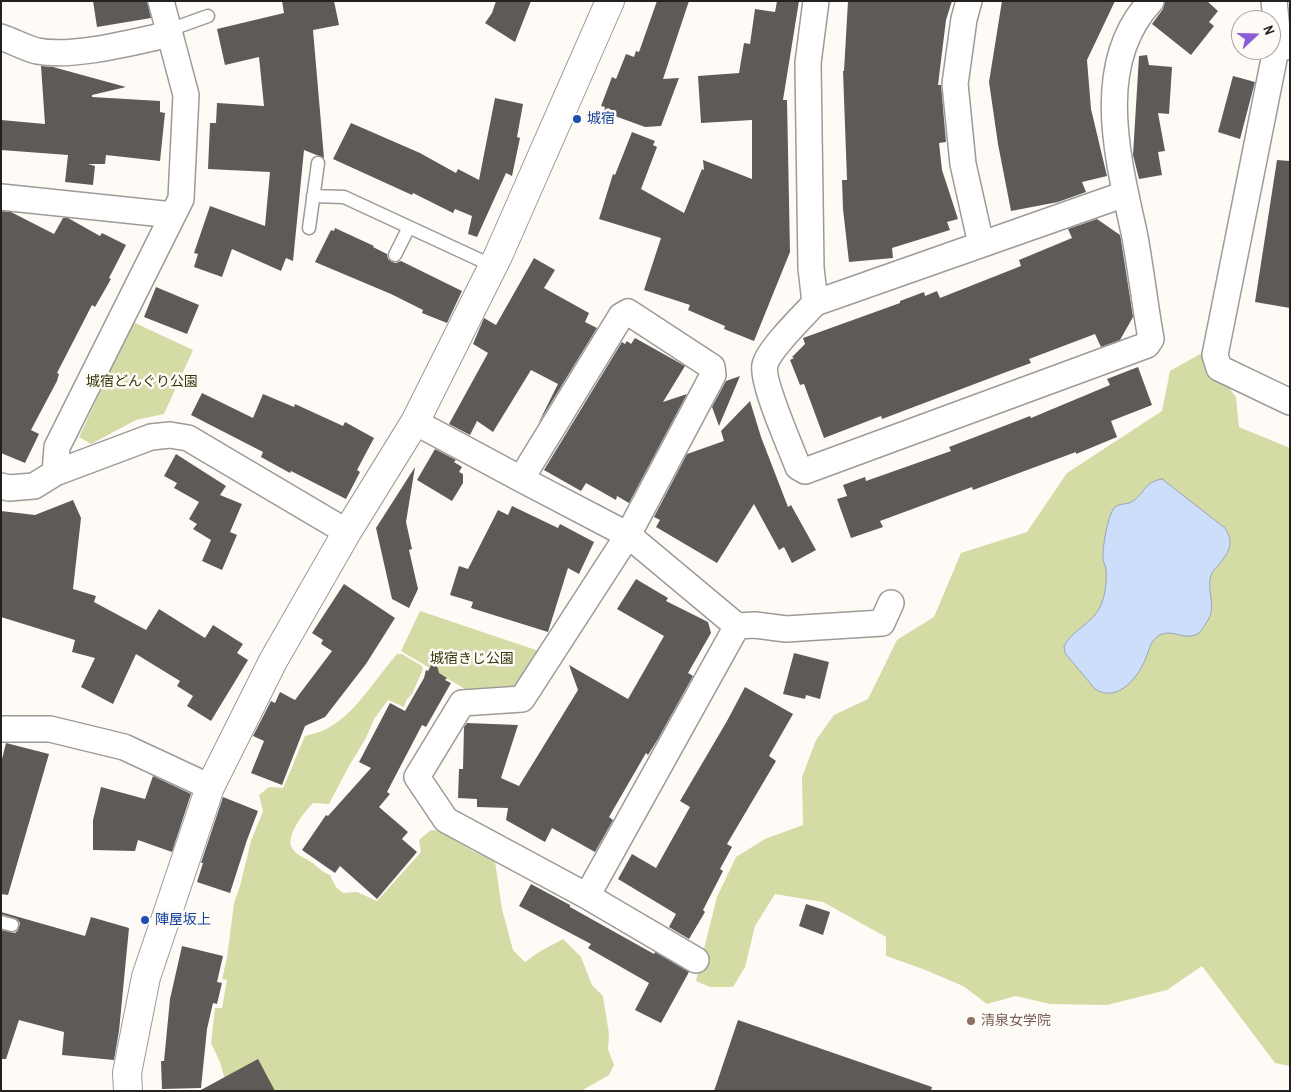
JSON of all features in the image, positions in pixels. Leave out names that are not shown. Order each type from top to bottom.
[{"type":"street","points":[[55,473],[57,447],[181,199],[186,95],[161,1]]},
{"type":"street","points":[[128,1091],[127,1073],[146,977],[210,788],[273,661],[347,532],[415,422],[493,266],[610,1]]},
{"type":"street","points":[[815,303],[811,268],[808,63],[816,1]]},
{"type":"street","points":[[969,1],[964,19],[955,84],[963,164],[981,244]]},
{"type":"street","points":[[1125,194],[815,303],[772,351],[764,365],[766,381],[798,467],[805,471],[1147,345],[1151,339],[1114,123],[1117,70],[1125,39],[1151,1]]},
{"type":"street","points":[[1274,1],[1284,43],[1215,355],[1219,368],[1290,402]]},
{"type":"street","points":[[1,37],[37,51],[63,52],[95,50],[169,32]]},
{"type":"street","points":[[1,197],[173,215]]},
{"type":"street","points":[[520,480],[621,316],[628,312],[712,367],[713,375],[628,535],[522,699],[462,703],[417,778],[446,820],[588,896],[696,960]]},
{"type":"street","points":[[415,422],[520,480],[628,535],[737,626],[755,625],[786,629],[882,622],[891,603]]},
{"type":"street","points":[[1,486],[9,488],[34,486],[55,473],[151,438],[170,435],[188,438],[347,532]]},
{"type":"street","points":[[588,896],[737,626]]},
{"type":"street","points":[[1,729],[50,729],[124,747],[210,788]]},
{"type":"lane","points":[[169,32],[208,16]]},
{"type":"lane","points":[[308,228],[318,163]]},
{"type":"lane","points":[[313,196],[344,197],[493,266]]},
{"type":"lane","points":[[395,255],[408,227]]},
{"type":"green space","name":"城宿どんぐり公園","points":[[133,322],[193,350],[164,414],[136,420],[91,444],[79,437]]},
{"type":"green space","points":[[1202,353],[1236,397],[1239,427],[1290,448],[1290,1066],[1275,1063],[1202,966],[1167,990],[1107,1005],[1050,1004],[1016,996],[987,1004],[963,986],[886,956],[886,937],[823,902],[775,894],[755,926],[745,967],[733,987],[710,987],[696,981],[717,897],[736,857],[765,839],[803,825],[802,777],[816,740],[834,715],[868,699],[897,640],[934,617],[961,553],[1027,532],[1067,473],[1162,411],[1170,371]]},
{"type":"green space","name":"城宿きじ公園","points":[[420,611],[539,651],[525,678],[513,686],[465,689],[401,651]]},
{"type":"green space","points":[[397,654],[402,654],[422,666],[423,669],[412,694],[407,699],[404,707],[388,700],[374,719],[366,738],[329,804],[313,803],[301,818],[291,837],[292,848],[330,875],[336,887],[343,893],[357,892],[377,901],[421,852],[419,840],[431,830],[439,831],[473,851],[495,861],[502,909],[513,950],[525,962],[563,939],[581,957],[592,985],[603,996],[609,1034],[608,1049],[614,1065],[609,1075],[581,1091],[228,1091],[220,1062],[211,1043],[215,1008],[222,1008],[227,980],[222,979],[227,958],[234,903],[251,841],[263,811],[259,795],[269,787],[283,788],[305,736],[325,729],[338,722],[347,714],[365,695]]},
{"type":"water","points":[[1162,479],[1225,528],[1228,533],[1230,546],[1211,575],[1211,612],[1200,632],[1194,636],[1172,633],[1161,634],[1152,642],[1144,663],[1134,679],[1120,690],[1104,693],[1095,689],[1065,653],[1064,646],[1072,635],[1097,613],[1102,603],[1106,579],[1103,547],[1112,511],[1117,506],[1133,501],[1148,485]]},
{"type":"building","points":[[93,1],[147,1],[151,18],[97,27]]},
{"type":"building","points":[[282,1],[334,1],[339,25],[313,30],[324,158],[304,150],[293,261],[286,258],[281,271],[232,249],[222,277],[194,267],[198,254],[194,253],[210,206],[265,226],[270,172],[208,169],[210,123],[216,123],[217,103],[264,106],[259,57],[225,65],[217,29],[284,13]]},
{"type":"building","points":[[496,1],[531,1],[515,42],[485,23],[492,13]]},
{"type":"building","points":[[657,1],[689,1],[663,79],[679,78],[661,126],[645,127],[604,112],[605,107],[601,106],[612,77],[616,79],[626,54],[634,57],[636,51],[639,52]]},
{"type":"building","points":[[777,1],[799,1],[783,100],[787,100],[790,252],[754,341],[724,329],[725,326],[688,310],[690,305],[644,290],[661,238],[599,219],[613,174],[615,175],[632,132],[655,141],[653,145],[657,147],[641,189],[684,213],[702,169],[704,170],[703,160],[752,179],[752,120],[701,123],[698,76],[739,73],[744,43],[750,44],[755,9],[775,12]]},
{"type":"building","points":[[848,1],[952,1],[946,20],[938,85],[941,85],[946,142],[939,143],[942,170],[958,219],[947,222],[950,230],[892,248],[893,258],[849,262],[842,180],[847,180],[843,71]]},
{"type":"building","points":[[1002,1],[1115,1],[1087,60],[1091,109],[1107,176],[1082,182],[1086,192],[1058,202],[1011,211],[998,144],[989,82]]},
{"type":"building","points":[[1165,1],[1207,1],[1218,11],[1209,22],[1214,26],[1191,55],[1152,24],[1163,9]]},
{"type":"building","points":[[1147,55],[1149,65],[1172,67],[1169,114],[1158,113],[1165,151],[1158,152],[1162,175],[1139,179],[1133,155],[1139,56]]},
{"type":"building","points":[[41,66],[53,67],[126,87],[92,95],[92,97],[160,101],[160,112],[165,113],[160,161],[106,155],[105,164],[88,164],[95,166],[93,185],[65,182],[68,155],[1,150],[1,120],[45,124]]},
{"type":"building","points":[[1233,76],[1255,82],[1240,139],[1218,132]]},
{"type":"building","points":[[495,98],[523,104],[517,137],[520,138],[512,176],[506,173],[477,237],[468,234],[472,216],[455,209],[453,213],[413,193],[412,195],[333,159],[351,123],[420,153],[456,173],[458,169],[479,180]]},
{"type":"building","points":[[1277,160],[1290,161],[1290,308],[1255,302]]},
{"type":"building","points":[[1,211],[11,212],[54,234],[63,218],[68,218],[100,236],[102,233],[126,245],[109,278],[111,279],[95,307],[92,305],[57,373],[59,374],[57,381],[31,430],[39,434],[25,463],[1,453]]},
{"type":"building","points":[[1097,219],[1120,235],[1121,240],[1133,317],[1120,340],[1101,347],[1095,334],[1029,359],[1031,363],[882,419],[881,416],[824,438],[804,384],[800,385],[790,360],[794,358],[792,357],[805,344],[803,338],[900,303],[900,301],[924,292],[925,296],[937,291],[940,298],[1021,266],[1019,260],[1072,238],[1068,229]]},
{"type":"building","points":[[335,228],[374,246],[387,254],[388,259],[392,262],[401,261],[462,291],[447,323],[422,313],[423,310],[391,294],[315,262],[331,230],[334,231]]},
{"type":"building","points":[[534,258],[555,270],[544,288],[589,313],[585,322],[597,328],[538,424],[558,384],[531,370],[493,432],[477,421],[470,435],[449,424],[488,353],[473,344],[484,318],[496,325]]},
{"type":"building","points":[[156,287],[199,305],[187,334],[144,317]]},
{"type":"building","points":[[635,338],[685,366],[663,402],[687,394],[629,503],[617,496],[616,500],[586,483],[581,491],[544,470],[622,342],[625,344],[627,341],[631,344]]},
{"type":"building","points":[[1138,367],[1152,405],[1111,421],[1117,437],[1076,454],[1076,452],[973,490],[972,487],[880,521],[883,527],[851,538],[837,499],[847,496],[843,485],[865,477],[866,481],[951,451],[949,447],[1030,416],[1031,418],[1110,385],[1107,379]]},
{"type":"building","points":[[740,376],[719,426],[712,407],[726,381]]},
{"type":"building","points":[[202,393],[253,418],[263,394],[294,407],[295,404],[343,426],[345,422],[374,438],[357,470],[360,472],[346,499],[291,471],[290,473],[261,457],[263,452],[191,415]]},
{"type":"building","points":[[750,401],[761,437],[788,507],[791,505],[816,550],[792,563],[784,547],[779,550],[754,504],[717,563],[656,527],[660,520],[654,517],[687,454],[724,441],[721,431]]},
{"type":"building","points":[[435,449],[456,460],[454,462],[462,467],[459,472],[463,474],[463,483],[452,501],[417,480]]},
{"type":"building","points":[[176,454],[226,486],[220,495],[242,504],[230,532],[237,535],[222,570],[202,561],[211,540],[193,529],[197,524],[189,519],[199,502],[174,488],[177,483],[164,476]]},
{"type":"building","points":[[415,467],[406,522],[412,549],[409,550],[418,589],[409,608],[392,599],[376,528]]},
{"type":"building","points":[[73,500],[81,518],[73,589],[96,596],[94,602],[146,630],[159,609],[205,638],[213,625],[243,644],[237,653],[248,660],[211,721],[187,706],[193,696],[177,686],[180,681],[136,654],[113,704],[81,687],[95,658],[72,652],[75,640],[1,617],[1,511],[35,515]]},
{"type":"building","points":[[512,506],[558,528],[560,524],[594,542],[579,574],[568,568],[548,632],[471,608],[473,602],[450,595],[459,566],[468,569],[498,510],[508,515]]},
{"type":"building","points":[[636,579],[668,598],[666,601],[708,622],[711,633],[688,673],[693,676],[658,739],[648,755],[646,753],[609,817],[613,820],[595,852],[552,828],[545,842],[506,820],[508,808],[477,807],[477,799],[458,798],[459,769],[463,769],[464,727],[467,723],[518,725],[501,778],[519,786],[578,690],[569,665],[628,699],[664,636],[617,609]]},
{"type":"building","points":[[344,584],[395,618],[366,664],[325,717],[305,726],[282,785],[251,773],[264,741],[253,736],[271,701],[275,703],[280,692],[295,700],[332,651],[321,644],[323,640],[312,633]]},
{"type":"building","points":[[794,653],[829,662],[820,699],[806,695],[805,699],[783,694]]},
{"type":"building","points":[[435,658],[439,673],[447,678],[445,680],[451,683],[426,727],[422,725],[387,792],[390,794],[379,807],[408,832],[402,839],[417,852],[377,899],[340,866],[335,873],[302,850],[326,815],[328,816],[371,768],[359,762],[390,703],[405,711],[424,678],[426,670],[428,671]]},
{"type":"building","points":[[745,687],[793,714],[769,756],[776,761],[727,844],[732,847],[720,869],[723,871],[703,910],[705,912],[689,939],[669,927],[676,914],[618,879],[632,854],[656,868],[690,807],[680,801]]},
{"type":"building","points":[[6,743],[49,754],[8,895],[1,894],[1,763]]},
{"type":"building","points":[[153,776],[191,794],[172,852],[138,840],[135,851],[93,850],[93,820],[101,787],[145,799]]},
{"type":"building","points":[[223,797],[258,811],[230,893],[197,882],[203,863],[201,863]]},
{"type":"building","points":[[531,884],[689,972],[661,1023],[635,1010],[649,983],[588,948],[591,944],[519,906]]},
{"type":"building","points":[[806,904],[830,912],[823,935],[799,926]]},
{"type":"building","points":[[1,912],[85,936],[91,917],[129,928],[119,1031],[114,1060],[62,1055],[64,1032],[19,1020],[6,1059],[1,1059],[1,930],[15,933],[20,923],[17,919],[1,914]]},
{"type":"building","points":[[182,946],[223,956],[217,982],[222,983],[217,1004],[213,1003],[207,1029],[201,1088],[162,1089],[161,1061],[164,1061],[170,999]]},
{"type":"building","points":[[738,1020],[932,1087],[931,1091],[714,1091]]},
{"type":"building","points":[[258,1059],[275,1091],[199,1091]]},
{"type":"place","name":"城宿","points":[[577,119]]},
{"type":"place","name":"陣屋坂上","points":[[145,920]]},
{"type":"place","name":"清泉女学院","points":[[971,1021]]}]
